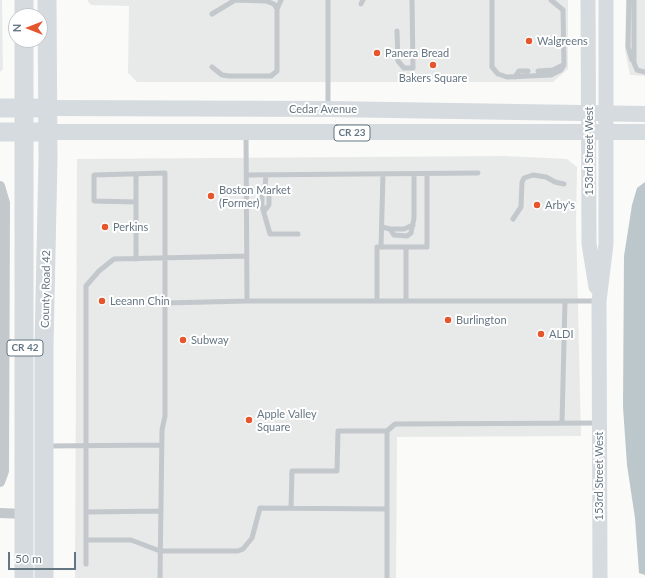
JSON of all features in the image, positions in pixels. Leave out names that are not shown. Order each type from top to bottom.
[{"type":"highway","name":"County Road 42","points":[[44,578],[47,0]]},
{"type":"highway","name":"County Road 42","points":[[24,48],[24,578]]},
{"type":"highway","name":"Cedar Avenue","points":[[0,108],[47,108]]},
{"type":"highway","name":"CR 23","points":[[0,132],[47,132]]},
{"type":"main road","name":"Cedar Avenue","points":[[47,108],[328,109],[645,114]]},
{"type":"main road","name":"CR 23","points":[[47,132],[645,132]]},
{"type":"street","name":"153rd Street West","points":[[588,0],[589,244],[599,302]]},
{"type":"street","name":"153rd Street West","points":[[600,578],[599,302],[606,244],[606,0]]},
{"type":"street","points":[[0,186],[5,202],[4,471],[0,482]]},
{"type":"street","points":[[0,513],[25,514]]},
{"type":"lane","points":[[212,14],[235,0],[266,1],[274,4],[277,9]]},
{"type":"lane","points":[[212,67],[222,74],[229,76],[271,76],[277,71],[277,9],[281,0]]},
{"type":"lane","points":[[328,0],[328,109]]},
{"type":"lane","points":[[397,31],[398,61],[400,66],[404,68],[413,68],[412,0]]},
{"type":"lane","points":[[492,0],[492,67],[498,74],[507,77],[551,75],[561,70],[564,65],[562,10],[551,0]]},
{"type":"lane","points":[[629,0],[628,47],[631,59],[637,70],[645,72]]},
{"type":"lane","points":[[634,0],[634,64]]},
{"type":"lane","points":[[538,71],[553,70],[564,65]]},
{"type":"lane","points":[[515,77],[519,71],[528,71]]},
{"type":"lane","points":[[246,133],[248,301]]},
{"type":"lane","points":[[247,175],[478,173]]},
{"type":"lane","points":[[136,174],[136,258]]},
{"type":"lane","points":[[136,202],[94,201],[94,175],[165,174],[165,416],[162,445],[160,578]]},
{"type":"lane","points":[[382,247],[383,174]]},
{"type":"lane","points":[[382,227],[390,229],[394,235],[407,236],[411,233],[413,225],[414,174]]},
{"type":"lane","points":[[377,301],[377,247],[428,247],[428,174]]},
{"type":"lane","points":[[266,175],[265,187],[269,193],[269,205],[265,210],[270,234],[298,234]]},
{"type":"lane","points":[[514,219],[521,207],[522,182],[524,178],[533,175],[546,177],[555,182],[564,184]]},
{"type":"lane","points":[[406,247],[406,301]]},
{"type":"lane","points":[[86,564],[86,286],[98,270],[114,259],[248,256]]},
{"type":"lane","points":[[165,303],[248,301],[599,302]]},
{"type":"lane","points":[[562,424],[565,302]]},
{"type":"lane","points":[[291,508],[292,471],[337,471],[338,431],[387,431],[395,424],[599,423]]},
{"type":"lane","points":[[387,431],[387,578]]},
{"type":"lane","points":[[45,446],[162,445]]},
{"type":"lane","points":[[86,540],[131,540],[160,551],[238,551],[252,538],[260,508],[387,509]]},
{"type":"lane","points":[[86,512],[161,511]]},
{"type":"shaded area","points":[[0,0],[2,0],[3,69],[0,72]]},
{"type":"shaded area","points":[[87,0],[568,0],[568,69],[553,82],[137,82],[128,73],[129,6],[91,5]]},
{"type":"shaded area","points":[[626,0],[645,0],[645,76],[630,75],[625,50]]},
{"type":"shaded area","points":[[505,156],[567,159],[577,167],[576,222],[581,436],[397,437],[396,578],[75,578],[77,159]]},
{"type":"shaded area","points":[[645,182],[645,575],[639,573],[635,518],[627,465],[623,407],[624,256],[632,205],[637,188]]},
{"type":"place","name":"Walgreens","points":[[529,41]]},
{"type":"place","name":"Panera Bread","points":[[377,53]]},
{"type":"place","name":"Bakers Square","points":[[433,65]]},
{"type":"place","name":"Boston Market (Former)","points":[[211,196]]},
{"type":"place","name":"Arby's","points":[[537,205]]},
{"type":"place","name":"Perkins","points":[[105,227]]},
{"type":"place","name":"Leeann Chin","points":[[102,301]]},
{"type":"place","name":"Burlington","points":[[448,320]]},
{"type":"place","name":"ALDI","points":[[541,334]]},
{"type":"place","name":"Subway","points":[[183,340]]},
{"type":"place","name":"Apple Valley Square","points":[[249,420]]}]
